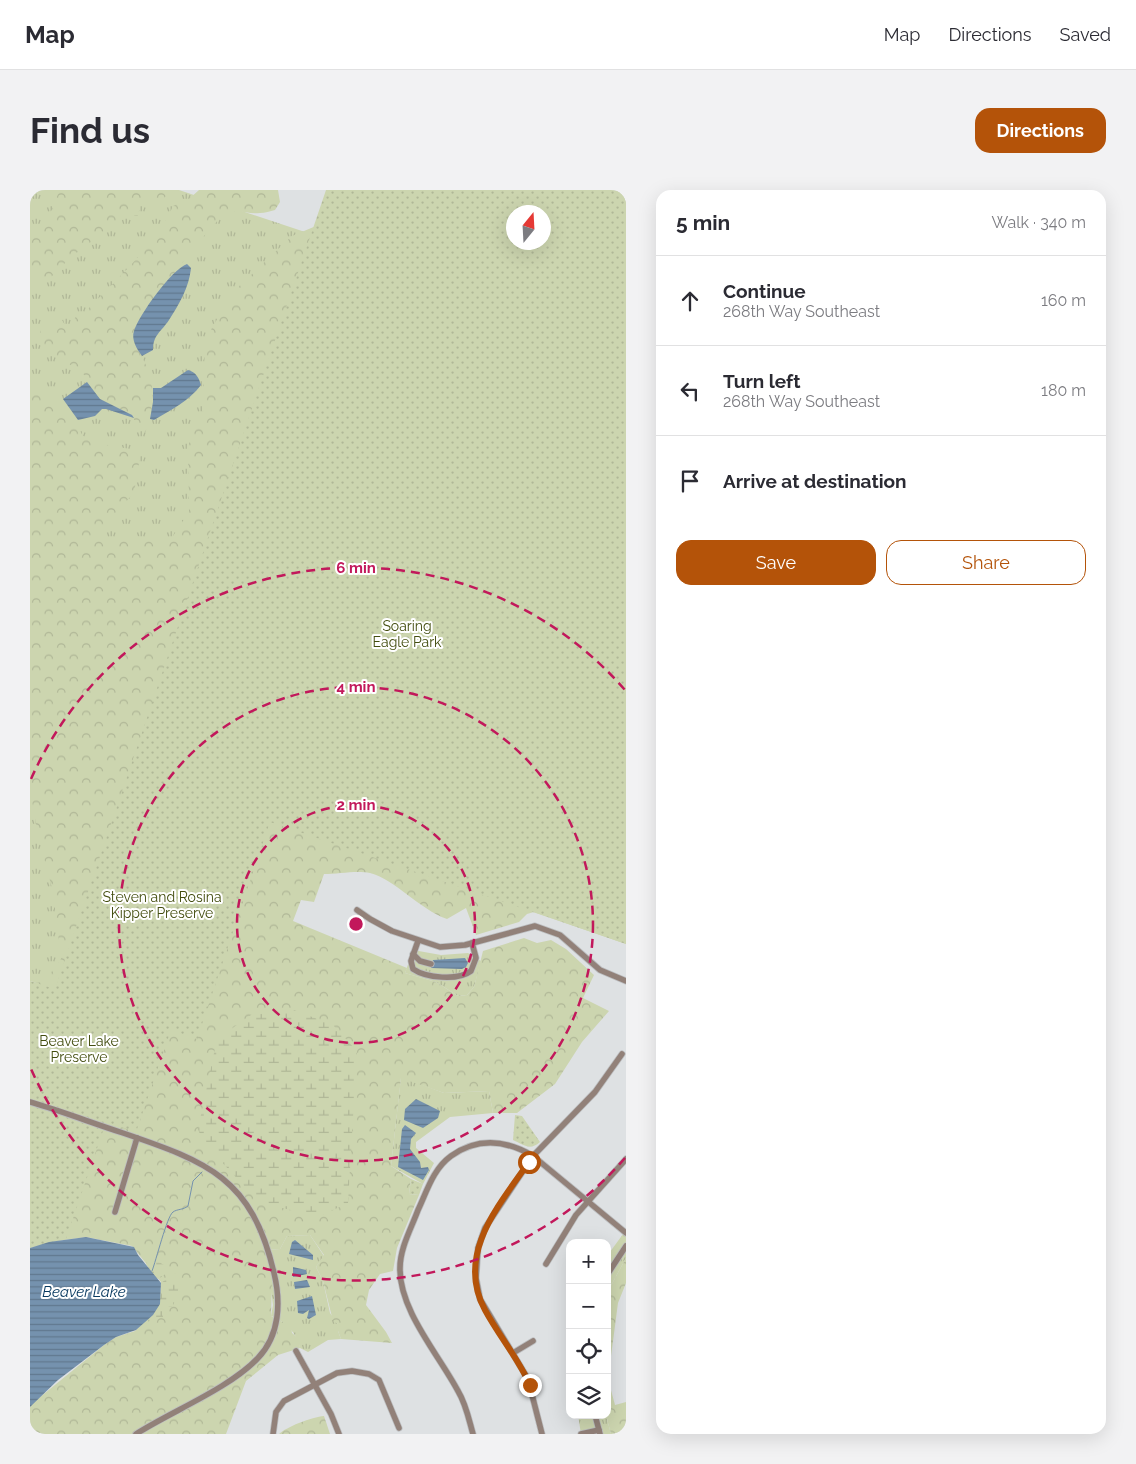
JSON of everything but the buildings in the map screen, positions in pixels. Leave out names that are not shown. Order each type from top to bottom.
[{"type":"street","points":[[357,910],[377,923],[418,941],[452,947],[535,926],[560,935],[600,970],[626,981]]},
{"type":"street","points":[[418,941],[412,967],[420,973],[442,976],[464,974],[471,971],[476,958],[472,943]]},
{"type":"street","points":[[414,954],[420,962],[431,964]]},
{"type":"street","points":[[542,1434],[530,1385],[513,1353],[482,1304],[476,1278],[476,1258],[485,1228],[533,1156],[595,1092],[622,1054]]},
{"type":"street","points":[[30,1102],[136,1138],[208,1166],[226,1180],[247,1204],[264,1240],[278,1287],[277,1317],[271,1338],[258,1357],[242,1373],[136,1434]]},
{"type":"street","points":[[115,1212],[136,1138]]},
{"type":"street","points":[[473,1434],[459,1392],[406,1302],[401,1285],[400,1267],[407,1237],[430,1183],[441,1165],[464,1148],[496,1142],[516,1146],[533,1156],[626,1233]]},
{"type":"street","points":[[546,1264],[566,1229],[588,1200],[626,1159]]},
{"type":"street","points":[[611,1269],[626,1246]]},
{"type":"street","points":[[513,1353],[533,1341]]},
{"type":"street","points":[[296,1351],[316,1384],[339,1434]]},
{"type":"street","points":[[273,1434],[276,1412],[281,1404],[344,1371],[361,1372],[374,1376],[382,1385],[399,1428]]},
{"type":"street","points":[[581,1434],[599,1432],[596,1419]]},
{"type":"green space","points":[[30,190],[179,190],[311,234],[55,989],[30,981]]},
{"type":"green space","points":[[59,190],[172,190],[160,202],[144,201],[140,205],[138,216],[126,216],[108,225],[103,233],[71,257],[48,280],[30,283],[30,231],[49,214]]},
{"type":"green space","points":[[199,190],[278,190],[280,202],[275,210],[268,212],[233,212],[223,216],[204,236],[174,274],[137,327],[134,335],[135,342],[150,377],[153,396],[151,414],[145,433],[138,428],[132,415],[100,399],[90,387],[83,373],[38,344],[41,327],[62,320],[69,332],[76,316],[85,312],[146,248],[166,220],[173,206],[189,199]]},
{"type":"green space","name":"Soaring Eagle Park","points":[[326,190],[626,190],[626,944],[270,822],[197,1039],[171,1030],[136,1132],[106,1122],[66,1239],[30,1248],[30,981],[55,989]]},
{"type":"green space","points":[[626,190],[626,944],[534,912],[527,914],[519,922],[476,935],[466,908],[447,919],[427,909],[389,882],[370,873],[324,874],[314,902],[301,900],[293,921],[407,968],[405,973],[436,982],[458,996],[467,995],[474,987],[483,951],[524,938],[537,943],[551,940],[566,949],[594,975],[583,998],[609,1011],[582,1042],[555,1084],[517,1113],[493,1113],[489,1091],[444,1093],[401,1078],[391,1166],[411,1179],[409,1194],[419,1195],[397,1248],[393,1271],[380,1274],[369,1290],[366,1305],[392,1343],[341,1339],[338,1324],[333,1321],[323,1281],[316,1267],[324,1255],[310,1235],[287,1236],[280,1249],[265,1250],[272,1280],[271,1316],[291,1326],[292,1333],[299,1339],[300,1348],[278,1355],[246,1381],[226,1434],[30,1434],[30,1407],[34,1402],[104,1345],[116,1337],[135,1331],[160,1304],[161,1282],[132,1246],[86,1237],[49,1242],[30,1248],[30,983],[44,982],[61,959],[53,892],[38,835],[30,789],[30,388],[65,406],[83,436],[102,444],[141,451],[134,493],[106,523],[103,539],[137,536],[167,545],[189,512],[188,446],[203,411],[205,340],[233,292],[292,236],[316,226]]},
{"type":"green space","points":[[413,950],[441,955],[468,953],[481,961],[474,987],[467,995],[458,996],[436,982],[405,973]]},
{"type":"green space","points":[[294,1010],[333,1025],[357,1051],[348,1203],[318,1217],[259,1202],[203,1142],[198,1129],[217,1039],[251,1015]]},
{"type":"green space","points":[[401,1077],[444,1093],[489,1091],[493,1113],[450,1117],[416,1142],[416,1148],[434,1163],[423,1184],[391,1166]]},
{"type":"green space","points":[[515,1115],[522,1116],[540,1142],[530,1147],[513,1140]]},
{"type":"green space","points":[[411,1179],[423,1184],[419,1195],[409,1194]]},
{"type":"green space","points":[[626,1230],[626,1258],[611,1286],[611,1284],[611,1251]]},
{"type":"green space","points":[[310,1235],[324,1256],[316,1267],[323,1281],[330,1313],[338,1324],[341,1339],[328,1340],[308,1352],[300,1348],[290,1328],[271,1316],[273,1305],[265,1250],[280,1249],[287,1236]]},
{"type":"green space","points":[[148,1256],[171,1269],[159,1279],[155,1278],[146,1264]]},
{"type":"green space","points":[[626,1258],[626,1283],[618,1303],[611,1356],[611,1329],[611,1286]]},
{"type":"green space","points":[[175,1273],[178,1276],[178,1295],[172,1307],[165,1307],[162,1311],[163,1317],[143,1323],[157,1305],[161,1283]]},
{"type":"green space","points":[[611,1390],[615,1405],[626,1402],[626,1434],[611,1434],[607,1419],[611,1419]]},
{"type":"green space","points":[[324,1416],[330,1434],[279,1434],[287,1428]]},
{"type":"green space","points":[[579,1419],[607,1419],[611,1434],[581,1434]]},
{"type":"water","points":[[187,264],[191,268],[183,296],[169,320],[156,337],[153,350],[142,356],[133,338],[137,324],[165,283],[173,274]]},
{"type":"water","points":[[188,370],[197,376],[201,385],[179,405],[154,420],[150,419],[153,388],[161,388]]},
{"type":"water","points":[[87,382],[100,399],[132,415],[134,418],[102,409],[95,416],[78,420],[63,399]]},
{"type":"water","points":[[465,958],[468,963],[462,969],[431,968],[433,960]]},
{"type":"water","points":[[416,1099],[440,1111],[438,1118],[423,1128],[404,1120],[405,1109]]},
{"type":"water","points":[[405,1125],[416,1133],[411,1139],[410,1149],[420,1162],[421,1168],[428,1167],[429,1170],[423,1180],[398,1167],[402,1129]]},
{"type":"water","name":"Beaver Lake","points":[[86,1237],[134,1247],[138,1255],[161,1283],[160,1304],[153,1315],[136,1330],[116,1337],[104,1345],[58,1380],[30,1407],[30,1248],[49,1242]]},
{"type":"water","points":[[295,1240],[313,1255],[313,1260],[289,1254],[292,1242]]},
{"type":"water","points":[[293,1267],[306,1270],[307,1274],[293,1277]]},
{"type":"water","points":[[307,1280],[310,1287],[295,1289],[294,1282]]},
{"type":"water","points":[[312,1296],[316,1315],[309,1319],[307,1318],[309,1310],[303,1314],[298,1313],[297,1301]]},
{"type":"waterway","points":[[152,1271],[171,1215],[173,1212],[188,1206],[193,1181],[202,1172]]},
{"type":"route","points":[[529,1162],[485,1228],[478,1248],[475,1269],[480,1299],[485,1310],[513,1353],[530,1385]]},
{"type":"park label","name":"Steven and Rosina Kipper Preserve","points":[[162,906]]},
{"type":"park label","name":"Beaver Lake Preserve","points":[[79,1050]]}]
